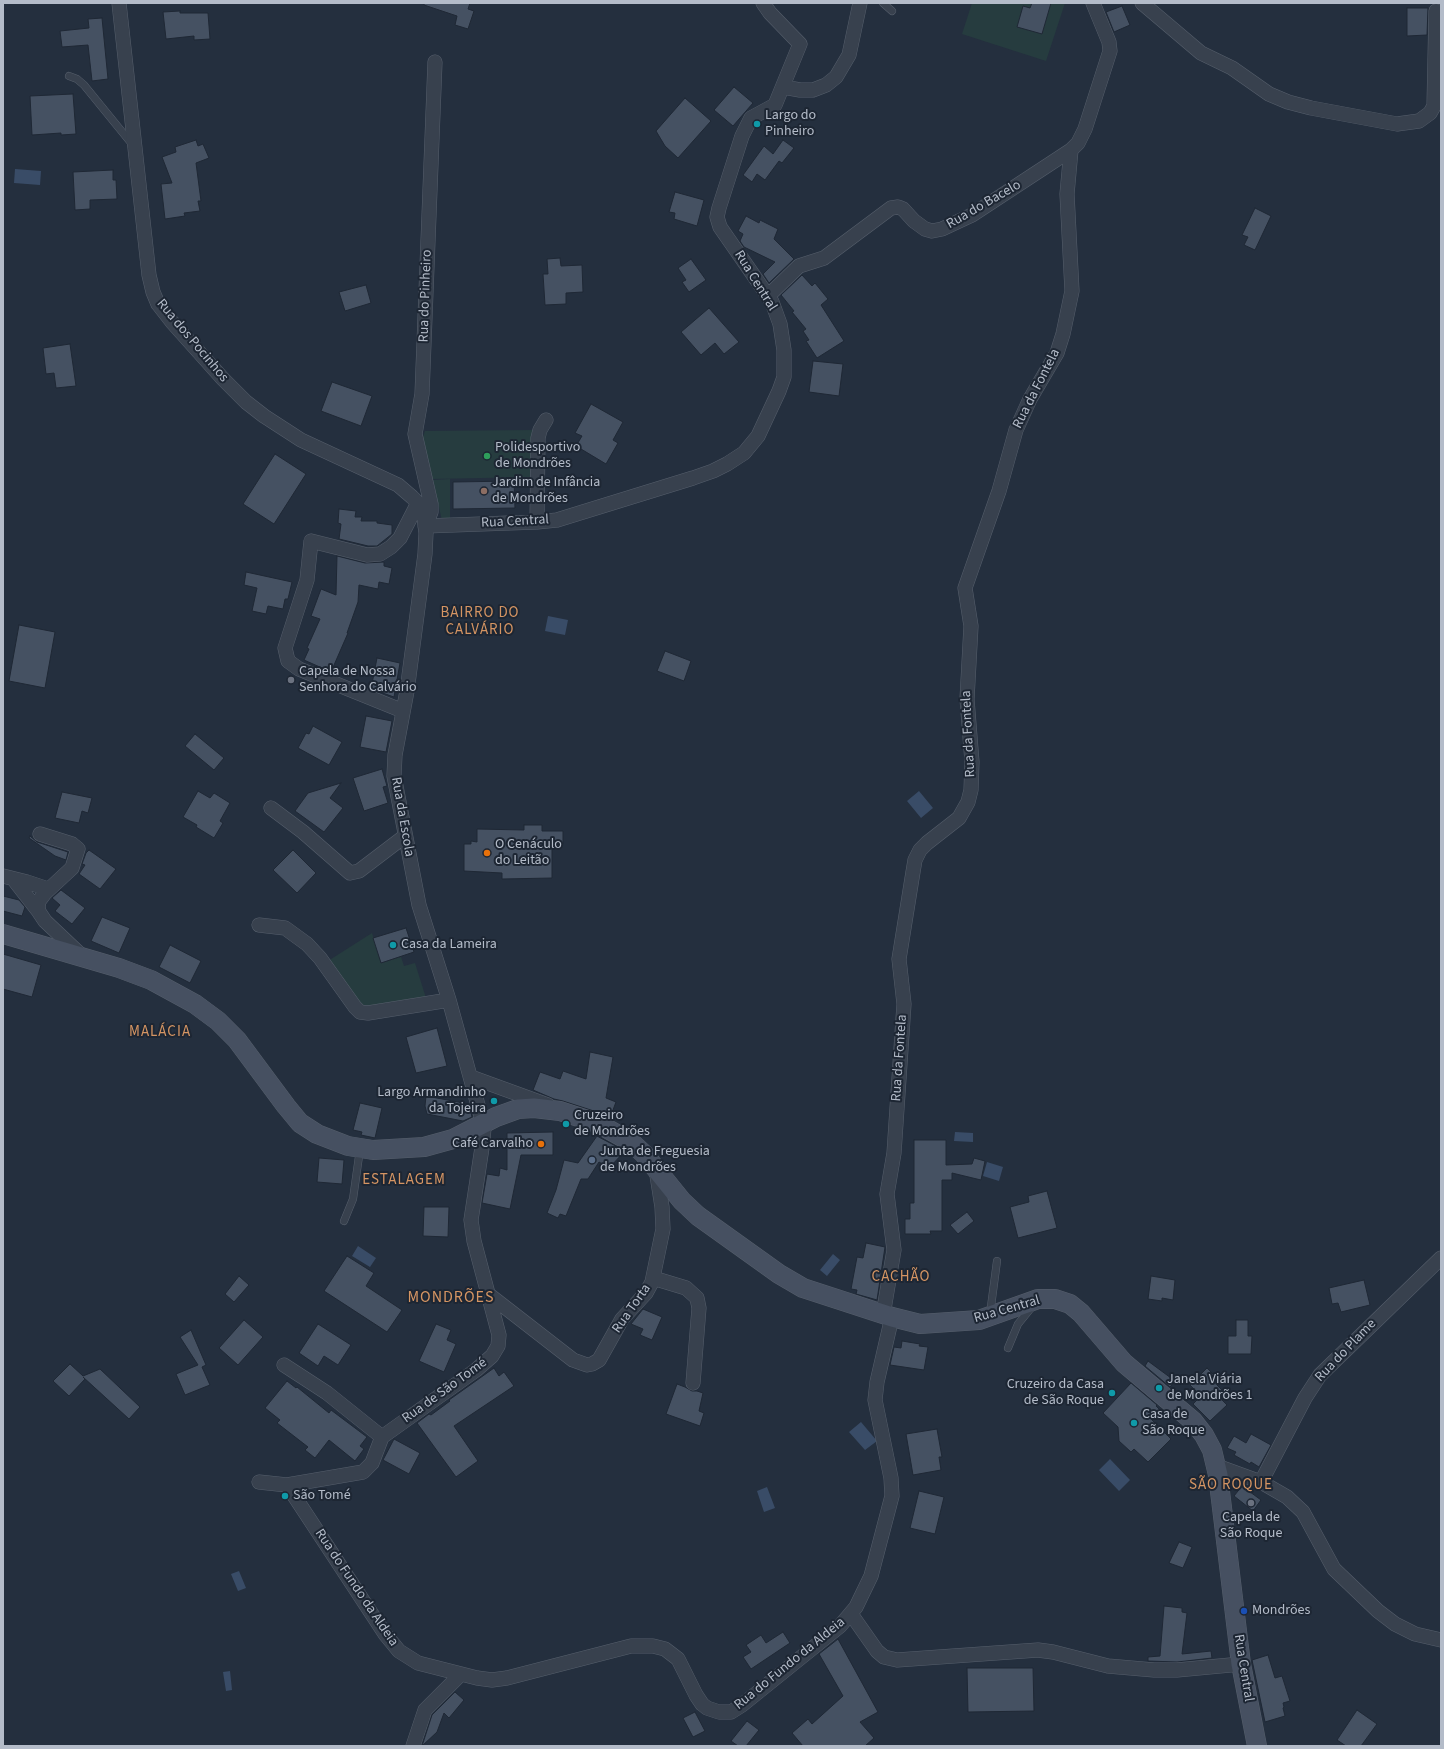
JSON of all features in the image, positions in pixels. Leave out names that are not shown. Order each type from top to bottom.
[{"type":"main road","points":[[3,934],[119,968],[151,980],[203,1009],[236,1040],[300,1123],[323,1137],[360,1149],[402,1149],[431,1145],[453,1139],[503,1114],[526,1108],[552,1109],[576,1115]]},
{"type":"main road","name":"Rua Central","points":[[576,1115],[601,1125],[623,1137],[644,1154],[682,1201],[698,1216],[787,1280],[812,1291],[887,1316],[913,1323],[926,1324],[973,1321],[990,1317],[1031,1300],[1044,1298],[1060,1300],[1078,1310],[1124,1363],[1190,1418],[1208,1442],[1217,1466],[1241,1664],[1257,1746]]},
{"type":"street","name":"Rua dos Pocinhos","points":[[119,3],[150,280],[155,298],[162,310],[231,387],[264,416],[307,443],[390,480],[406,490],[418,503],[424,517],[425,526]]},
{"type":"street","name":"Rua Central","points":[[425,526],[557,520],[693,478],[727,464],[749,448],[761,430],[784,377],[784,350],[780,324],[775,309],[768,296],[720,227],[717,217],[741,139],[749,121],[754,116],[774,107],[800,46],[800,42],[770,13],[763,3]]},
{"type":"street","points":[[783,87],[800,90],[813,90],[826,85],[836,77],[849,55],[860,3]]},
{"type":"street","name":"Rua do Bacelo","points":[[768,296],[798,266],[824,258],[892,208],[900,208],[925,229],[932,231],[942,229],[972,216],[1078,144],[1085,129],[1110,48],[1093,3]]},
{"type":"street","points":[[1142,3],[1205,56],[1232,68],[1260,88],[1288,102],[1397,124],[1419,121],[1438,110],[1436,12]]},
{"type":"street","name":"Rua do Pinheiro","points":[[425,526],[431,512],[431,504],[415,434],[422,394],[435,62]]},
{"type":"street","name":"Rua da Fontela","points":[[887,1316],[894,1250],[887,1194],[894,1153],[904,1004],[899,959],[915,860],[920,850],[927,843],[959,818],[966,806],[971,790],[972,762],[967,699],[971,626],[966,600],[966,583],[999,491],[1016,430],[1030,400],[1057,353],[1064,334],[1072,291],[1067,194],[1071,150]]},
{"type":"street","points":[[537,522],[538,438],[540,430],[546,420]]},
{"type":"street","points":[[403,711],[299,669],[288,661],[285,648],[307,580],[311,541],[367,555],[380,554],[391,548],[400,538],[418,503]]},
{"type":"street","name":"Rua da Escola","points":[[425,526],[424,560],[394,770],[405,836],[419,905],[450,1000],[471,1077]]},
{"type":"street","points":[[271,808],[303,832],[350,873],[359,871],[405,836]]},
{"type":"street","points":[[39,912],[39,901],[48,889],[72,868],[78,850],[72,844],[40,834]]},
{"type":"street","points":[[9,878],[48,889]]},
{"type":"street","points":[[9,878],[45,921],[83,957]]},
{"type":"street","points":[[259,925],[285,928],[304,941],[320,958],[360,1012],[368,1013],[450,1000]]},
{"type":"street","points":[[471,1077],[576,1115]]},
{"type":"street","points":[[471,1077],[483,1124]]},
{"type":"street","name":"Rua de São Tomé","points":[[382,1437],[476,1370],[492,1356],[498,1346],[499,1335],[472,1234],[471,1220],[483,1141],[483,1124]]},
{"type":"street","name":"Rua Torta","points":[[488,1294],[573,1360],[583,1364],[592,1364],[599,1360],[622,1319],[646,1293],[653,1278],[663,1229],[662,1207],[656,1168]]},
{"type":"street","name":"Rua do Plame","points":[[1261,1482],[1305,1398],[1320,1375],[1441,1258]]},
{"type":"street","points":[[653,1278],[686,1288],[693,1293],[698,1301],[699,1308],[693,1383]]},
{"type":"street","name":"Rua do Fundo da Aldeia","points":[[287,1485],[381,1628],[399,1651],[418,1663],[485,1680],[499,1679],[623,1648],[639,1645],[653,1646],[665,1649],[678,1659],[702,1704],[713,1710],[726,1713],[731,1712],[742,1705],[840,1626],[851,1614],[872,1576],[892,1496],[891,1478],[875,1400],[887,1316]]},
{"type":"street","points":[[259,1482],[287,1485],[363,1472],[372,1463],[382,1437],[327,1393],[284,1365]]},
{"type":"street","points":[[1217,1466],[1261,1482],[1282,1493],[1298,1507],[1306,1517],[1330,1564],[1341,1577],[1378,1612],[1394,1624],[1415,1634],[1441,1640]]},
{"type":"street","points":[[851,1614],[874,1648],[884,1657],[893,1659],[1038,1650],[1053,1652],[1108,1666],[1154,1670],[1177,1670],[1241,1664]]},
{"type":"street","points":[[413,1746],[426,1710],[461,1674]]},
{"type":"lane","points":[[883,3],[892,12]]},
{"type":"lane","points":[[69,76],[77,79],[84,85],[134,147]]},
{"type":"lane","points":[[344,1221],[353,1199],[360,1149]]},
{"type":"lane","points":[[990,1317],[997,1261]]},
{"type":"lane","points":[[1008,1348],[1022,1318],[1044,1298]]},
{"type":"green space","points":[[972,3],[1065,3],[1046,61],[962,34]]},
{"type":"green space","name":"Polidesportivo de Mondrões","points":[[534,430],[533,477],[431,479],[422,440],[425,431]]},
{"type":"green space","points":[[450,479],[450,520],[442,521],[433,480]]},
{"type":"green space","points":[[372,933],[381,963],[401,957],[404,966],[415,963],[426,998],[364,1009],[328,961]]},
{"type":"water","points":[[15,169],[41,171],[40,185],[14,183]]},
{"type":"water","points":[[548,616],[568,620],[565,635],[545,631]]},
{"type":"water","points":[[919,791],[933,808],[921,818],[907,801]]},
{"type":"water","points":[[955,1132],[973,1133],[973,1142],[954,1141]]},
{"type":"water","points":[[987,1162],[1003,1167],[999,1181],[983,1176]]},
{"type":"water","points":[[358,1246],[376,1258],[370,1267],[352,1256]]},
{"type":"water","points":[[833,1254],[840,1260],[827,1276],[820,1270]]},
{"type":"water","points":[[861,1422],[877,1441],[865,1450],[849,1432]]},
{"type":"water","points":[[1110,1459],[1130,1480],[1119,1491],[1099,1470]]},
{"type":"water","points":[[767,1487],[775,1508],[764,1512],[757,1491]]},
{"type":"water","points":[[239,1571],[246,1588],[238,1591],[231,1574]]},
{"type":"water","points":[[230,1671],[232,1690],[226,1691],[223,1672]]},
{"type":"building","points":[[424,3],[470,3],[468,9],[474,11],[468,29],[455,25],[457,16],[424,5]]},
{"type":"building","points":[[1032,3],[1051,3],[1042,34],[1017,27],[1023,6],[1030,8]]},
{"type":"building","points":[[1122,6],[1130,25],[1114,32],[1106,12]]},
{"type":"building","points":[[1407,8],[1428,8],[1427,35],[1407,36]]},
{"type":"building","points":[[180,11],[180,13],[208,13],[210,39],[194,40],[194,36],[166,39],[163,12]]},
{"type":"building","points":[[102,18],[108,79],[92,81],[88,45],[62,47],[60,31],[89,28],[88,19]]},
{"type":"building","points":[[734,87],[753,103],[733,126],[714,110]]},
{"type":"building","points":[[73,94],[76,134],[61,135],[61,133],[32,135],[30,96]]},
{"type":"building","points":[[685,98],[711,121],[678,158],[665,146],[656,131]]},
{"type":"building","points":[[196,140],[198,146],[203,144],[209,158],[196,163],[201,201],[198,201],[200,211],[184,213],[185,216],[165,219],[161,184],[172,183],[162,157],[176,152],[175,147]]},
{"type":"building","points":[[783,140],[794,148],[782,163],[779,161],[765,180],[757,174],[752,182],[743,175],[764,146],[773,154]]},
{"type":"building","points":[[113,170],[113,180],[116,180],[117,199],[90,200],[90,209],[75,210],[73,172]]},
{"type":"building","points":[[675,192],[704,200],[697,226],[674,219],[675,213],[669,212]]},
{"type":"building","points":[[1255,208],[1271,216],[1255,250],[1244,245],[1248,237],[1242,235]]},
{"type":"building","points":[[746,216],[759,223],[760,220],[778,229],[774,239],[794,259],[769,283],[763,274],[775,262],[744,247],[740,241],[743,234],[738,231]]},
{"type":"building","points":[[560,258],[561,266],[582,265],[583,292],[566,293],[566,304],[545,305],[543,274],[548,274],[547,259]]},
{"type":"building","points":[[691,259],[706,280],[689,292],[682,282],[686,280],[678,268]]},
{"type":"building","points":[[802,275],[812,286],[815,283],[828,299],[821,305],[844,341],[817,358],[806,341],[809,340],[803,331],[806,329],[792,312],[794,311],[781,295]]},
{"type":"building","points":[[366,285],[371,303],[345,311],[339,292]]},
{"type":"building","points":[[709,308],[739,342],[724,354],[715,343],[701,355],[681,332]]},
{"type":"building","points":[[70,344],[76,386],[56,388],[54,373],[46,374],[43,348]]},
{"type":"building","points":[[813,361],[843,364],[839,396],[809,392]]},
{"type":"building","points":[[332,382],[372,396],[361,426],[321,411]]},
{"type":"building","points":[[591,404],[623,422],[613,440],[618,443],[606,464],[576,446],[582,436],[575,433]]},
{"type":"building","points":[[275,454],[306,474],[274,524],[243,504]]},
{"type":"building","points":[[514,481],[515,508],[453,509],[453,482]]},
{"type":"building","points":[[339,509],[356,511],[355,517],[362,517],[361,521],[377,521],[377,523],[392,525],[392,534],[377,546],[368,546],[339,539],[341,524],[338,523]]},
{"type":"building","points":[[337,556],[365,563],[384,562],[384,566],[392,568],[389,584],[379,582],[378,589],[359,585],[358,602],[348,633],[331,672],[304,660],[309,649],[307,648],[320,619],[311,616],[321,589],[336,595]]},
{"type":"building","points":[[246,572],[292,582],[288,599],[285,599],[283,609],[268,606],[266,614],[252,611],[257,588],[244,585]]},
{"type":"building","points":[[19,625],[55,632],[45,688],[9,681]]},
{"type":"building","points":[[665,651],[691,661],[684,681],[657,671]]},
{"type":"building","points":[[377,658],[400,663],[394,697],[371,689]]},
{"type":"building","points":[[366,716],[392,721],[386,752],[360,747]]},
{"type":"building","points":[[313,726],[342,742],[329,765],[298,748],[306,733],[309,734]]},
{"type":"building","points":[[195,734],[224,758],[214,770],[185,746]]},
{"type":"building","points":[[382,769],[387,786],[383,787],[388,803],[364,811],[353,778]]},
{"type":"building","points":[[341,783],[330,798],[343,808],[324,832],[295,811],[308,793]]},
{"type":"building","points":[[198,791],[210,798],[214,793],[230,803],[220,821],[223,823],[214,838],[196,827],[197,825],[183,817]]},
{"type":"building","points":[[62,792],[92,798],[88,813],[82,811],[79,823],[55,818]]},
{"type":"building","points":[[524,825],[542,825],[542,831],[563,831],[563,844],[552,844],[552,878],[502,879],[502,873],[464,871],[464,844],[471,844],[471,841],[477,842],[477,829],[524,830]]},
{"type":"building","points":[[30,836],[37,842],[68,852],[66,860],[55,856],[29,838]]},
{"type":"building","points":[[89,850],[116,869],[100,889],[79,874],[85,865],[82,864],[86,853]]},
{"type":"building","points":[[293,850],[316,873],[297,893],[273,870]]},
{"type":"building","points":[[61,890],[85,908],[72,924],[55,911],[60,905],[52,898]]},
{"type":"building","points":[[3,896],[19,900],[25,907],[22,916],[3,911]]},
{"type":"building","points":[[102,917],[130,928],[119,953],[91,941]]},
{"type":"building","name":"Casa da Lameira","points":[[406,928],[414,952],[381,963],[373,938]]},
{"type":"building","points":[[170,945],[201,961],[190,983],[159,967]]},
{"type":"building","points":[[3,954],[41,965],[32,997],[3,989]]},
{"type":"building","points":[[437,1028],[447,1066],[416,1073],[406,1037]]},
{"type":"building","points":[[590,1052],[613,1057],[606,1098],[616,1102],[610,1118],[600,1113],[554,1099],[533,1090],[540,1072],[560,1079],[563,1071],[586,1079]]},
{"type":"building","points":[[426,1096],[469,1104],[472,1117],[463,1121],[427,1114],[425,1106]]},
{"type":"building","points":[[360,1103],[382,1108],[375,1138],[361,1135],[362,1132],[353,1130]]},
{"type":"building","points":[[553,1132],[553,1155],[521,1155],[510,1209],[482,1203],[487,1174],[499,1176],[500,1168],[507,1170],[507,1133]]},
{"type":"building","points":[[597,1136],[625,1151],[609,1168],[599,1162],[588,1179],[581,1179],[566,1216],[560,1214],[558,1218],[547,1213],[556,1190],[564,1160],[578,1163]]},
{"type":"building","points":[[914,1140],[946,1140],[946,1165],[972,1164],[974,1158],[985,1161],[981,1180],[952,1173],[952,1180],[942,1180],[942,1231],[930,1231],[931,1234],[905,1234],[905,1219],[910,1219],[910,1203],[914,1203]]},
{"type":"building","points":[[319,1158],[344,1160],[342,1184],[317,1182]]},
{"type":"building","points":[[1047,1191],[1057,1228],[1018,1238],[1010,1207],[1029,1202],[1028,1196]]},
{"type":"building","points":[[424,1207],[449,1207],[448,1237],[423,1236]]},
{"type":"building","points":[[967,1212],[974,1221],[958,1234],[950,1225]]},
{"type":"building","points":[[866,1243],[885,1247],[877,1300],[856,1294],[857,1290],[851,1289],[857,1257],[863,1258]]},
{"type":"building","points":[[347,1256],[374,1273],[366,1286],[402,1310],[387,1332],[324,1291]]},
{"type":"building","points":[[239,1276],[249,1285],[234,1302],[225,1294]]},
{"type":"building","points":[[1151,1276],[1175,1280],[1173,1300],[1162,1298],[1162,1301],[1148,1299]]},
{"type":"building","points":[[1364,1280],[1370,1305],[1341,1312],[1338,1303],[1332,1304],[1329,1288]]},
{"type":"building","points":[[643,1309],[662,1317],[652,1340],[640,1335],[643,1329],[631,1324]]},
{"type":"building","points":[[244,1320],[263,1337],[238,1365],[219,1348]]},
{"type":"building","points":[[1236,1320],[1248,1320],[1248,1336],[1252,1336],[1251,1354],[1228,1354],[1228,1336],[1236,1336]]},
{"type":"building","points":[[318,1324],[351,1345],[338,1365],[324,1356],[318,1366],[299,1353]]},
{"type":"building","points":[[436,1324],[451,1330],[447,1340],[456,1344],[444,1372],[419,1361]]},
{"type":"building","points":[[191,1330],[206,1365],[202,1367],[210,1385],[185,1395],[176,1374],[198,1365],[180,1337]]},
{"type":"building","points":[[902,1341],[928,1347],[924,1370],[890,1365],[894,1347],[901,1348]]},
{"type":"building","points":[[1148,1361],[1175,1381],[1170,1387],[1145,1366]]},
{"type":"building","points":[[70,1364],[83,1376],[100,1369],[140,1407],[129,1419],[83,1377],[85,1379],[69,1396],[53,1381]]},
{"type":"building","points":[[494,1368],[499,1376],[504,1372],[514,1386],[454,1426],[478,1461],[456,1477],[417,1423],[429,1414],[431,1415],[450,1401],[449,1400]]},
{"type":"building","points":[[1207,1368],[1220,1381],[1217,1385],[1227,1395],[1222,1400],[1227,1405],[1210,1421],[1193,1404],[1201,1396],[1190,1385]]},
{"type":"building","points":[[287,1381],[296,1388],[297,1387],[329,1413],[331,1410],[367,1437],[360,1446],[364,1449],[355,1461],[329,1440],[315,1458],[305,1450],[308,1447],[277,1423],[280,1420],[265,1408]]},
{"type":"building","name":"Casa de São Roque","points":[[1131,1383],[1157,1405],[1156,1406],[1160,1410],[1151,1419],[1171,1439],[1148,1462],[1134,1449],[1131,1452],[1119,1441],[1118,1427],[1103,1413]]},
{"type":"building","points":[[677,1384],[692,1391],[703,1393],[699,1411],[704,1413],[700,1426],[666,1414]]},
{"type":"building","points":[[937,1429],[942,1457],[939,1457],[941,1470],[913,1475],[906,1434]]},
{"type":"building","points":[[1251,1434],[1271,1445],[1259,1467],[1234,1455],[1236,1452],[1227,1448],[1234,1436],[1246,1443]]},
{"type":"building","points":[[394,1439],[420,1453],[409,1474],[383,1460]]},
{"type":"building","name":"Capela de São Roque","points":[[1242,1486],[1261,1500],[1253,1511],[1234,1496]]},
{"type":"building","points":[[919,1491],[944,1497],[935,1534],[910,1528]]},
{"type":"building","points":[[1179,1542],[1192,1547],[1183,1568],[1169,1563]]},
{"type":"building","points":[[1164,1606],[1182,1608],[1182,1612],[1187,1613],[1182,1654],[1211,1651],[1212,1658],[1177,1662],[1148,1661],[1148,1657],[1160,1656]]},
{"type":"building","points":[[783,1632],[790,1643],[751,1669],[743,1657],[751,1652],[746,1645],[761,1635],[766,1643]]},
{"type":"building","points":[[838,1639],[878,1712],[860,1722],[874,1738],[865,1746],[803,1746],[792,1733],[808,1719],[812,1724],[843,1696],[819,1654]]},
{"type":"building","points":[[1268,1655],[1275,1678],[1282,1676],[1290,1701],[1283,1703],[1285,1716],[1265,1722],[1252,1660]]},
{"type":"building","points":[[967,1668],[1033,1668],[1034,1711],[968,1712]]},
{"type":"building","points":[[455,1692],[464,1700],[449,1718],[444,1713],[437,1732],[422,1746],[432,1715]]},
{"type":"building","points":[[1357,1710],[1377,1724],[1361,1746],[1346,1746],[1337,1740]]},
{"type":"building","points":[[695,1712],[705,1731],[693,1737],[683,1718]]},
{"type":"building","points":[[747,1721],[759,1730],[746,1746],[738,1746],[731,1741]]},
{"type":"place","name":"Largo do Pinheiro","points":[[757,124]]},
{"type":"place","name":"Polidesportivo de Mondrões","points":[[487,456]]},
{"type":"place","name":"Jardim de Infância de Mondrões","points":[[484,491]]},
{"type":"place","name":"Capela de Nossa Senhora do Calvário","points":[[291,680]]},
{"type":"place","name":"O Cenáculo do Leitão","points":[[487,853]]},
{"type":"place","name":"Casa da Lameira","points":[[393,945]]},
{"type":"place","name":"Largo Armandinho da Tojeira","points":[[494,1101]]},
{"type":"place","name":"Cruzeiro de Mondrões","points":[[566,1124]]},
{"type":"place","name":"Café Carvalho","points":[[541,1144]]},
{"type":"place","name":"Junta de Freguesia de Mondrões","points":[[592,1160]]},
{"type":"place","name":"Janela Viária de Mondrões 1","points":[[1159,1388]]},
{"type":"place","name":"Cruzeiro da Casa de São Roque","points":[[1112,1393]]},
{"type":"place","name":"Casa de São Roque","points":[[1134,1423]]},
{"type":"place","name":"São Tomé","points":[[285,1496]]},
{"type":"place","name":"Capela de São Roque","points":[[1251,1503]]},
{"type":"place","name":"Mondrões","points":[[1244,1611]]},
{"type":"district","name":"BAIRRO DO CALVÁRIO","points":[[480,622]]},
{"type":"district","name":"MALÁCIA","points":[[160,1033]]},
{"type":"district","name":"ESTALAGEM","points":[[404,1181]]},
{"type":"district","name":"CACHÃO","points":[[901,1278]]},
{"type":"district","name":"MONDRÕES","points":[[451,1298]]},
{"type":"district","name":"SÃO ROQUE","points":[[1231,1486]]}]
